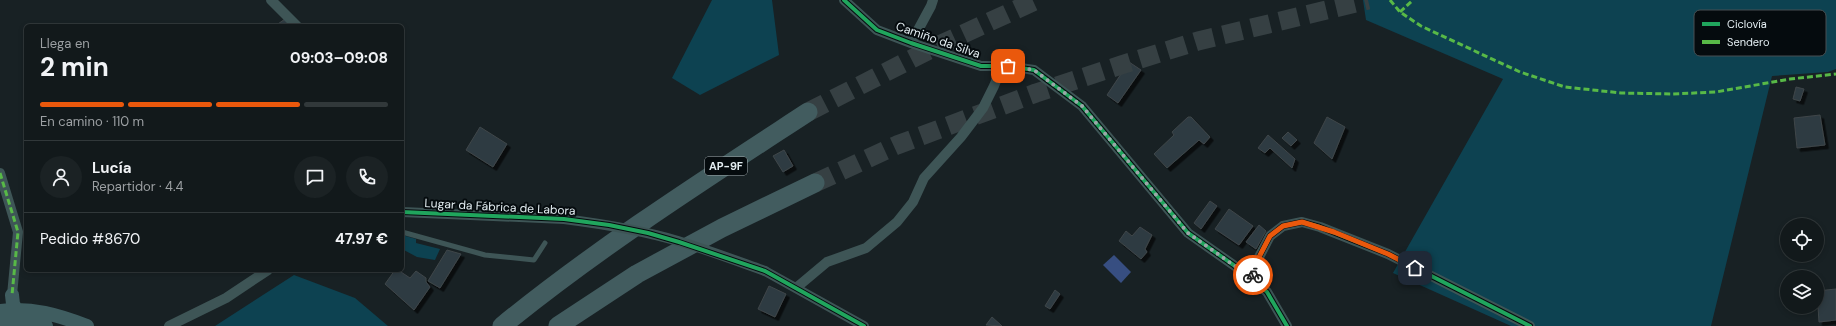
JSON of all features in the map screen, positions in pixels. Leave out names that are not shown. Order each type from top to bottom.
[{"type":"highway","name":"AP-9F","points":[[502,326],[599,252],[808,112]]},
{"type":"highway","points":[[558,326],[637,274],[722,228],[815,183]]},
{"type":"highway","points":[[491,326],[599,252]]},
{"type":"highway","points":[[569,326],[637,274]]},
{"type":"main road","points":[[9,317],[13,304],[12,295]]},
{"type":"main road","points":[[9,317],[46,312],[87,326]]},
{"type":"main road","points":[[9,317],[46,326]]},
{"type":"main road","points":[[9,317],[53,318],[73,326]]},
{"type":"street","points":[[270,0],[295,24]]},
{"type":"street","name":"Camiño da Silva","points":[[844,0],[877,30],[911,43],[981,66],[1002,66],[1034,70],[1082,106],[1188,233],[1252,278],[1267,292],[1287,326]]},
{"type":"street","points":[[911,43],[933,0]]},
{"type":"street","points":[[796,288],[827,262],[866,248],[897,222],[913,202],[924,178],[962,136],[983,108],[1002,66]]},
{"type":"street","points":[[0,173],[18,232],[12,295]]},
{"type":"street","name":"Lugar da Fábrica de Labora","points":[[404,212],[564,219],[609,225],[648,233],[765,271],[864,326]]},
{"type":"street","points":[[1252,278],[1258,259],[1270,236],[1283,226],[1302,222],[1320,227],[1388,254],[1530,326]]},
{"type":"street","points":[[169,326],[226,298],[265,272]]},
{"type":"lane","points":[[404,233],[485,255],[534,260],[545,243]]},
{"type":"shaded area","points":[[712,0],[772,0],[779,55],[700,95],[672,78]]},
{"type":"shaded area","points":[[1363,0],[1836,0],[1836,69],[1828,72],[1772,76],[1711,326],[1511,326],[1393,273],[1503,79],[1366,20]]},
{"type":"shaded area","points":[[404,236],[416,239],[416,243],[440,249],[435,260],[417,257],[404,250]]},
{"type":"shaded area","points":[[294,275],[355,298],[388,326],[215,326]]},
{"type":"water","points":[[1114,255],[1131,272],[1121,283],[1103,265]]},
{"type":"building","points":[[285,19],[290,24],[278,24]]},
{"type":"building","points":[[1129,62],[1141,70],[1118,103],[1107,95]]},
{"type":"building","points":[[1796,87],[1804,89],[1800,101],[1793,99]]},
{"type":"building","points":[[1820,115],[1825,145],[1797,148],[1794,118]]},
{"type":"building","points":[[1188,117],[1191,117],[1210,137],[1204,144],[1199,140],[1167,168],[1154,154],[1174,135],[1172,132]]},
{"type":"building","points":[[1327,117],[1345,127],[1332,159],[1314,143]]},
{"type":"building","points":[[480,127],[507,144],[493,167],[466,150]]},
{"type":"building","points":[[1288,132],[1297,140],[1291,146],[1282,138]]},
{"type":"building","points":[[1268,135],[1295,159],[1292,168],[1270,148],[1265,153],[1258,148]]},
{"type":"building","points":[[784,150],[793,166],[783,172],[773,156]]},
{"type":"building","points":[[1210,201],[1217,206],[1201,229],[1194,223]]},
{"type":"building","points":[[1229,209],[1253,226],[1239,245],[1215,229]]},
{"type":"building","points":[[1259,225],[1266,231],[1256,249],[1246,242]]},
{"type":"building","points":[[1140,227],[1152,235],[1145,249],[1147,252],[1141,259],[1119,241],[1126,231],[1132,236]]},
{"type":"building","points":[[447,250],[461,254],[440,288],[428,281]]},
{"type":"building","points":[[416,271],[426,278],[426,282],[430,287],[414,310],[385,284],[394,272],[401,272],[410,278]]},
{"type":"building","points":[[769,286],[786,294],[775,317],[758,309]]},
{"type":"building","points":[[1836,289],[1836,320],[1819,322],[1818,314],[1824,314],[1824,290]]},
{"type":"building","points":[[1055,290],[1060,294],[1050,309],[1045,306]]},
{"type":"building","points":[[992,317],[1002,326],[986,325]]},
{"type":"tunnel","points":[[808,112],[937,46],[1037,0]]},
{"type":"tunnel","points":[[815,183],[897,145],[1036,93],[1198,41],[1368,0]]},
{"type":"marked path","points":[[1390,0],[1400,12],[1421,26],[1520,72],[1565,87],[1621,93],[1672,94],[1716,92],[1790,79],[1836,74]]},
{"type":"marked path","points":[[1400,12],[1413,0]]},
{"type":"marked path","points":[[0,173],[18,232],[12,295]]},
{"type":"cycle path","points":[[844,0],[877,30],[911,43],[981,66],[1008,66],[1034,70],[1082,106],[1188,233],[1252,278],[1267,292],[1287,326]]},
{"type":"cycle path","points":[[404,212],[564,219],[609,225],[648,233],[765,271],[864,326]]},
{"type":"cycle path","points":[[1252,278],[1258,259],[1270,236],[1283,226],[1302,222],[1320,227],[1388,254],[1530,326]]},
{"type":"way so far","points":[[1008,66],[1034,70],[1082,106],[1188,233],[1252,278],[1253,275]]},
{"type":"route","points":[[1253,275],[1258,259],[1270,236],[1283,226],[1302,222],[1334,232],[1388,254],[1415,268]]}]
